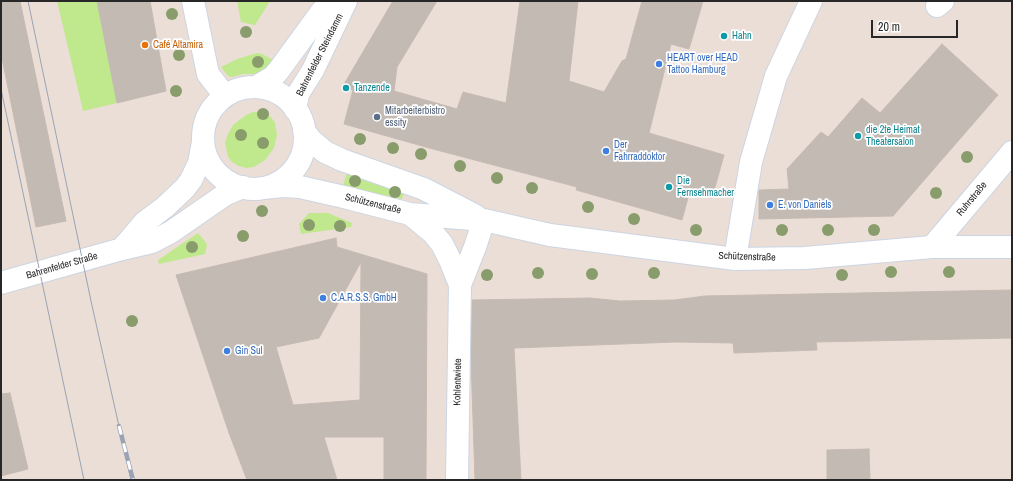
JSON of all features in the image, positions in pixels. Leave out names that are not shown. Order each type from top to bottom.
[{"type":"street","points":[[193,1],[208,74],[225,96]]},
{"type":"street","name":"Bahrenfelder Steindamm","points":[[256,87],[273,77],[322,11],[332,1]]},
{"type":"street","name":"Bahrenfelder Steindamm","points":[[295,109],[298,94],[313,70],[346,1]]},
{"type":"street","points":[[735,259],[751,162],[776,76],[811,1]]},
{"type":"street","name":"Bahrenfelder Steindamm","points":[[245,87],[256,87],[268,89],[280,94],[289,101],[301,119],[304,131],[304,149],[300,160],[294,169],[283,180],[253,188],[234,190],[171,232],[152,242],[122,249],[145,222],[165,207],[185,188],[191,180],[199,163],[203,142],[203,132],[207,119],[214,106],[225,96],[235,90],[245,87]]},
{"type":"street","name":"Schützenstraße","points":[[304,131],[312,141],[325,152],[342,160],[424,189],[484,220]]},
{"type":"street","name":"Bahrenfelder Steindamm","points":[[203,142],[208,160],[216,172],[228,181],[253,188]]},
{"type":"street","name":"Ruhrstraße","points":[[932,247],[1012,152]]},
{"type":"street","name":"Schützenstraße","points":[[253,188],[283,186],[300,187],[410,214],[484,220],[550,235],[735,259],[805,258],[932,247],[1012,247]]},
{"type":"street","name":"Kohlentwiete","points":[[410,214],[433,233],[442,244],[460,285]]},
{"type":"street","name":"Kohlentwiete","points":[[457,480],[460,285],[476,247],[484,220]]},
{"type":"street","name":"Bahrenfelder Straße","points":[[1,283],[122,249]]},
{"type":"green space","points":[[57,1],[99,1],[117,103],[83,111]]},
{"type":"green space","points":[[237,1],[270,1],[255,25],[241,22]]},
{"type":"green space","points":[[257,53],[275,61],[264,71],[232,77],[228,76],[221,67],[237,59]]},
{"type":"green space","points":[[253,112],[259,112],[271,117],[275,123],[277,135],[274,148],[265,160],[254,167],[246,168],[232,162],[228,157],[225,142],[233,125],[246,115]]},
{"type":"green space","points":[[347,172],[404,192],[402,199],[343,186]]},
{"type":"green space","points":[[309,213],[328,213],[352,223],[351,227],[301,234],[299,224]]},
{"type":"green space","points":[[198,233],[207,244],[205,254],[159,264],[158,260]]},
{"type":"building","points":[[1,1],[20,1],[66,221],[36,227],[1,53]]},
{"type":"building","points":[[97,1],[150,1],[166,91],[117,103]]},
{"type":"building","points":[[393,1],[437,1],[397,67],[394,91],[457,109],[463,92],[506,103],[520,1],[578,1],[569,81],[604,92],[622,61],[626,59],[642,1],[703,1],[689,49],[671,44],[649,133],[724,155],[712,198],[689,194],[682,220],[576,190],[577,187],[344,124],[353,90],[343,86]]},
{"type":"building","points":[[942,44],[998,95],[893,216],[759,219],[759,190],[789,189],[787,169],[821,132],[828,137],[862,98],[880,113]]},
{"type":"building","points":[[336,238],[337,247],[427,274],[426,480],[384,480],[384,437],[324,437],[337,480],[247,480],[229,433],[176,275]],"holes":[[[361,262],[360,400],[293,405],[276,347],[319,338]]]},
{"type":"building","points":[[1012,290],[1012,338],[816,342],[817,350],[734,353],[733,343],[676,342],[514,348],[521,480],[475,480],[471,358],[472,300],[590,298],[620,301],[674,300],[705,296]]},
{"type":"building","points":[[10,393],[28,469],[1,476],[1,394]]},
{"type":"building","points":[[869,449],[870,480],[827,480],[827,450]]},
{"type":"tram line","points":[[28,1],[91,301],[131,480]]},
{"type":"tram line","points":[[1,89],[84,480]]},
{"type":"railway","points":[[119,426],[133,480]]},
{"type":"place","name":"Hahn","points":[[724,36]]},
{"type":"place","name":"Café Altamira","points":[[145,45]]},
{"type":"place","name":"HEART over HEAD Tattoo Hamburg","points":[[659,64]]},
{"type":"place","name":"Tanzende","points":[[346,88]]},
{"type":"place","name":"Mitarbeiterbistro essity","points":[[377,117]]},
{"type":"place","name":"die 2te Heimat Theatersalon","points":[[858,136]]},
{"type":"place","name":"Der Fahrraddoktor","points":[[606,151]]},
{"type":"place","name":"Die Fernsehmacher","points":[[669,187]]},
{"type":"place","name":"E. von Daniels","points":[[770,205]]},
{"type":"place","name":"C.A.R.S.S. GmbH","points":[[323,298]]},
{"type":"place","name":"Gin Sul","points":[[227,351]]}]
